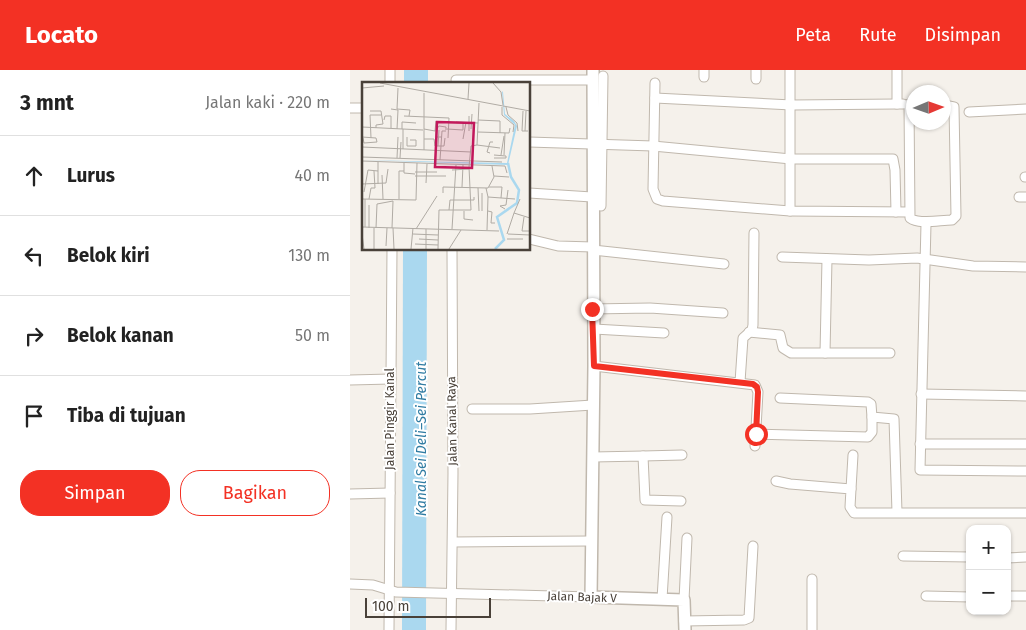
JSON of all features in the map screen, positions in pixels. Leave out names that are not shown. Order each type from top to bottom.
[{"type":"street","points":[[456,70],[456,82],[596,75],[597,144],[601,206]]},
{"type":"street","points":[[790,70],[792,105],[790,211]]},
{"type":"street","points":[[897,70],[897,104]]},
{"type":"street","points":[[655,83],[653,189],[654,196],[660,201],[790,211],[910,212]]},
{"type":"street","points":[[655,98],[792,105],[906,104]]},
{"type":"street","points":[[911,130],[910,219],[916,221],[951,220],[955,217],[954,107],[951,106]]},
{"type":"street","points":[[969,112],[1026,109]]},
{"type":"street","points":[[530,142],[653,146],[791,159],[894,159],[896,212]]},
{"type":"street","points":[[592,597],[594,330],[592,309],[592,197],[597,144]]},
{"type":"street","points":[[530,194],[592,197]]},
{"type":"street","points":[[926,224],[927,260],[920,444],[920,465],[922,471],[1026,470]]},
{"type":"street","points":[[740,382],[744,336],[752,326],[754,232]]},
{"type":"street","points":[[530,239],[558,246],[724,264]]},
{"type":"street","name":"Jalan Pinggir Kanal","points":[[389,630],[393,591],[390,493],[392,250]]},
{"type":"street","name":"Jalan Kanal Raya","points":[[449,594],[453,542],[452,250]]},
{"type":"street","points":[[782,258],[890,260],[912,257],[973,266],[1026,267]]},
{"type":"street","points":[[825,353],[827,259]]},
{"type":"street","points":[[592,309],[650,308],[723,313]]},
{"type":"street","points":[[594,330],[664,333]]},
{"type":"street","points":[[749,332],[780,335],[787,352],[890,353]]},
{"type":"street","points":[[594,366],[753,384],[757,387],[755,446]]},
{"type":"street","points":[[350,380],[390,379]]},
{"type":"street","points":[[921,394],[1026,396]]},
{"type":"street","points":[[756,434],[868,437],[872,432],[871,404],[868,402],[780,398]]},
{"type":"street","points":[[472,409],[530,409],[593,405]]},
{"type":"street","points":[[872,418],[891,418],[896,422],[897,512]]},
{"type":"street","points":[[920,444],[1026,444]]},
{"type":"street","points":[[593,457],[682,455]]},
{"type":"street","points":[[853,455],[850,507],[854,514],[897,512],[1026,513]]},
{"type":"street","points":[[643,456],[644,500],[681,501]]},
{"type":"street","points":[[776,481],[790,484],[851,488]]},
{"type":"street","points":[[350,494],[390,493]]},
{"type":"street","points":[[662,599],[667,517]]},
{"type":"street","points":[[687,538],[684,600],[685,626],[748,618],[753,546]]},
{"type":"street","points":[[453,542],[592,541]]},
{"type":"street","points":[[903,556],[966,557]]},
{"type":"street","points":[[1011,558],[1026,557]]},
{"type":"street","points":[[812,579],[812,630]]},
{"type":"street","points":[[350,584],[372,585],[393,591]]},
{"type":"street","name":"Jalan Bajak V","points":[[393,591],[684,600]]},
{"type":"street","points":[[449,594],[451,630]]},
{"type":"street","points":[[926,596],[966,597]]},
{"type":"street","points":[[1011,596],[1026,596]]},
{"type":"water","points":[[404,70],[428,70],[428,82],[404,82]]},
{"type":"water","name":"Kanal Sei Deli–Sei Percut","points":[[403,250],[427,250],[426,630],[402,630]]},
{"type":"route","points":[[592,309],[594,366],[753,384],[757,387],[758,392],[756,434]]}]
